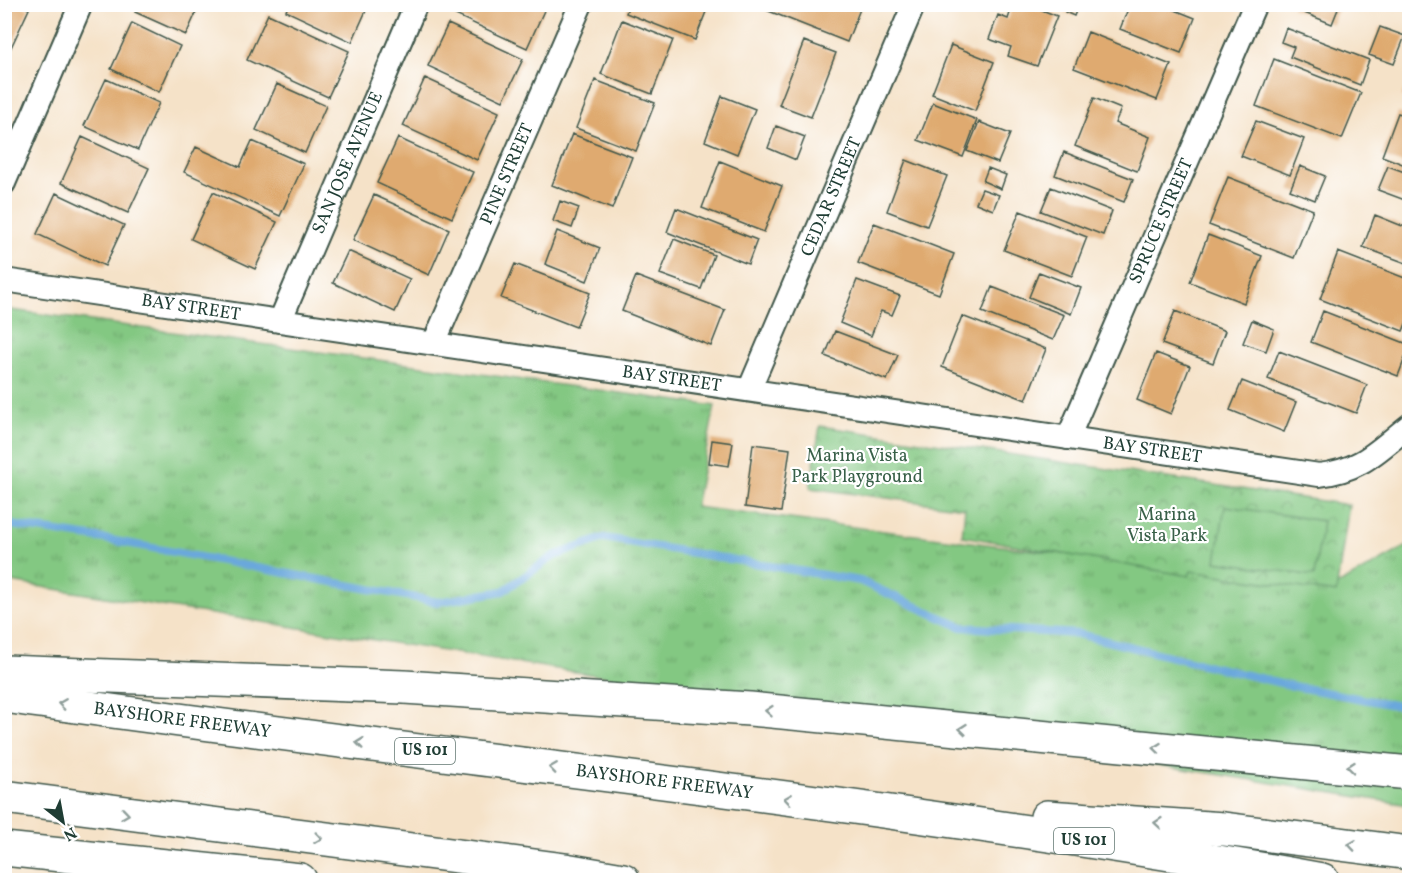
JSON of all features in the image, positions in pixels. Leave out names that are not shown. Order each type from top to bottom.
[{"type":"highway","points":[[4,672],[392,686],[738,708],[1410,773]]},
{"type":"highway","name":"BAYSHORE FREEWAY","points":[[4,696],[846,807],[1091,842],[1322,880]]},
{"type":"highway","points":[[4,797],[565,870],[623,880]]},
{"type":"highway","points":[[846,807],[1115,820],[1224,829],[1410,853]]},
{"type":"highway","points":[[4,849],[300,880]]},
{"type":"street","points":[[4,183],[81,4]]},
{"type":"street","name":"SAN JOSE AVENUE","points":[[280,321],[416,4]]},
{"type":"street","name":"PINE STREET","points":[[434,343],[581,4]]},
{"type":"street","name":"CEDAR STREET","points":[[749,390],[914,4]]},
{"type":"street","name":"SPRUCE STREET","points":[[1068,438],[1255,4]]},
{"type":"street","name":"BAY STREET","points":[[4,279],[1319,475],[1339,473],[1361,464],[1410,425]]},
{"type":"green space","points":[[4,309],[715,406],[695,507],[1332,588],[1409,545],[1409,805],[5,581]]},
{"type":"green space","name":"Marina Vista Park","points":[[820,426],[1349,505],[1336,593],[1191,571],[1189,576],[962,536],[965,508],[810,488]]},
{"type":"green space","points":[[1225,506],[1323,521],[1314,576],[1216,561]]},
{"type":"building","points":[[4,4],[20,4],[29,9],[7,56],[4,54]]},
{"type":"building","points":[[138,4],[200,4],[186,35],[135,12]]},
{"type":"building","points":[[289,4],[369,4],[352,42],[286,11]]},
{"type":"building","points":[[455,4],[547,4],[527,48],[451,13]]},
{"type":"building","points":[[629,4],[709,4],[695,40],[626,13]]},
{"type":"building","points":[[757,4],[848,4],[860,9],[847,42],[756,6]]},
{"type":"building","points":[[1013,4],[1027,4],[1057,16],[1037,66],[1008,56],[1011,47],[989,39],[998,15],[1008,19]]},
{"type":"building","points":[[1068,4],[1078,6],[1074,16],[1065,12]]},
{"type":"building","points":[[1130,4],[1160,4],[1195,18],[1181,53],[1120,29]]},
{"type":"building","points":[[1294,4],[1340,4],[1332,24],[1292,8]]},
{"type":"building","points":[[268,14],[349,51],[328,97],[247,60]]},
{"type":"building","points":[[622,20],[673,40],[652,94],[601,74]]},
{"type":"building","points":[[132,23],[180,46],[159,92],[111,69]]},
{"type":"building","points":[[448,24],[523,59],[503,101],[428,66]]},
{"type":"building","points":[[1380,27],[1405,36],[1394,64],[1369,55]]},
{"type":"building","points":[[1286,28],[1369,60],[1360,85],[1290,57],[1294,47],[1281,42]]},
{"type":"building","points":[[1088,32],[1171,65],[1157,100],[1074,68]]},
{"type":"building","points":[[804,41],[836,53],[811,117],[779,105]]},
{"type":"building","points":[[951,45],[994,62],[975,111],[932,94]]},
{"type":"building","points":[[1274,59],[1361,93],[1342,139],[1256,106]]},
{"type":"building","points":[[425,78],[499,112],[477,160],[403,126]]},
{"type":"building","points":[[106,79],[159,103],[138,150],[84,126]]},
{"type":"building","points":[[1410,79],[1410,99],[1402,96]]},
{"type":"building","points":[[595,80],[655,103],[636,151],[576,128]]},
{"type":"building","points":[[277,84],[326,106],[305,153],[256,130]]},
{"type":"building","points":[[722,96],[755,109],[737,154],[705,141]]},
{"type":"building","points":[[1094,98],[1121,109],[1115,123],[1150,137],[1137,171],[1075,146]]},
{"type":"building","points":[[933,103],[977,120],[963,157],[918,140]]},
{"type":"building","points":[[1398,113],[1410,117],[1410,167],[1382,156]]},
{"type":"building","points":[[1256,121],[1304,139],[1290,175],[1241,156]]},
{"type":"building","points":[[979,122],[1010,134],[998,163],[967,151]]},
{"type":"building","points":[[776,126],[805,137],[796,160],[768,148]]},
{"type":"building","points":[[572,134],[632,157],[612,209],[552,185]]},
{"type":"building","points":[[82,137],[149,168],[128,213],[61,183]]},
{"type":"building","points":[[398,138],[473,172],[452,218],[377,183]]},
{"type":"building","points":[[252,141],[304,164],[280,216],[184,172],[196,147],[240,167]]},
{"type":"building","points":[[1064,152],[1133,179],[1124,202],[1055,175]]},
{"type":"building","points":[[906,160],[947,176],[927,226],[887,211]]},
{"type":"building","points":[[720,161],[782,186],[764,232],[702,208]]},
{"type":"building","points":[[1300,166],[1325,176],[1315,200],[1290,190]]},
{"type":"building","points":[[1388,166],[1410,174],[1410,202],[1378,190]]},
{"type":"building","points":[[988,168],[1006,175],[1001,189],[983,181]]},
{"type":"building","points":[[1228,177],[1313,210],[1294,258],[1209,225]]},
{"type":"building","points":[[1051,187],[1112,211],[1103,235],[1041,211]]},
{"type":"building","points":[[982,189],[999,195],[993,210],[976,203]]},
{"type":"building","points":[[213,192],[277,222],[255,269],[191,239]]},
{"type":"building","points":[[56,193],[124,225],[105,266],[37,234]]},
{"type":"building","points":[[374,195],[449,229],[429,275],[353,240]]},
{"type":"building","points":[[560,201],[579,208],[572,228],[553,221]]},
{"type":"building","points":[[676,208],[757,240],[748,264],[667,232]]},
{"type":"building","points":[[1020,211],[1087,237],[1072,276],[1004,250]]},
{"type":"building","points":[[1375,215],[1410,229],[1410,255],[1406,263],[1363,247]]},
{"type":"building","points":[[874,223],[954,254],[939,294],[858,263]]},
{"type":"building","points":[[557,231],[600,248],[587,281],[545,264]]},
{"type":"building","points":[[1208,235],[1262,256],[1244,303],[1190,282]]},
{"type":"building","points":[[674,239],[714,255],[701,289],[660,274]]},
{"type":"building","points":[[348,251],[410,279],[395,312],[333,283]]},
{"type":"building","points":[[1338,252],[1410,280],[1410,314],[1403,331],[1320,299]]},
{"type":"building","points":[[515,264],[590,293],[576,327],[501,298]]},
{"type":"building","points":[[1039,272],[1081,288],[1071,314],[1029,297]]},
{"type":"building","points":[[636,276],[725,310],[711,346],[622,311]]},
{"type":"building","points":[[857,280],[900,296],[892,315],[881,311],[871,336],[840,323]]},
{"type":"building","points":[[992,287],[1064,315],[1053,340],[982,312]]},
{"type":"building","points":[[1175,311],[1225,331],[1213,363],[1162,344]]},
{"type":"building","points":[[1323,311],[1410,345],[1398,376],[1311,342]]},
{"type":"building","points":[[962,316],[1046,349],[1026,400],[942,367]]},
{"type":"building","points":[[1252,320],[1274,329],[1266,351],[1243,343]]},
{"type":"building","points":[[835,331],[898,355],[887,380],[825,356]]},
{"type":"building","points":[[1279,351],[1367,385],[1356,413],[1268,379]]},
{"type":"building","points":[[1156,353],[1190,366],[1171,414],[1137,400]]},
{"type":"building","points":[[1242,381],[1296,402],[1284,432],[1230,410]]},
{"type":"building","points":[[712,440],[733,443],[729,466],[709,463]]},
{"type":"building","points":[[753,444],[790,449],[781,512],[745,507]]},
{"type":"waterway","points":[[4,524],[105,539],[438,602],[503,591],[554,556],[604,538],[860,581],[962,627],[1078,634],[1293,686],[1410,708]]},
{"type":"park label","name":"Marina Vista Park Playground","points":[[857,466]]}]
